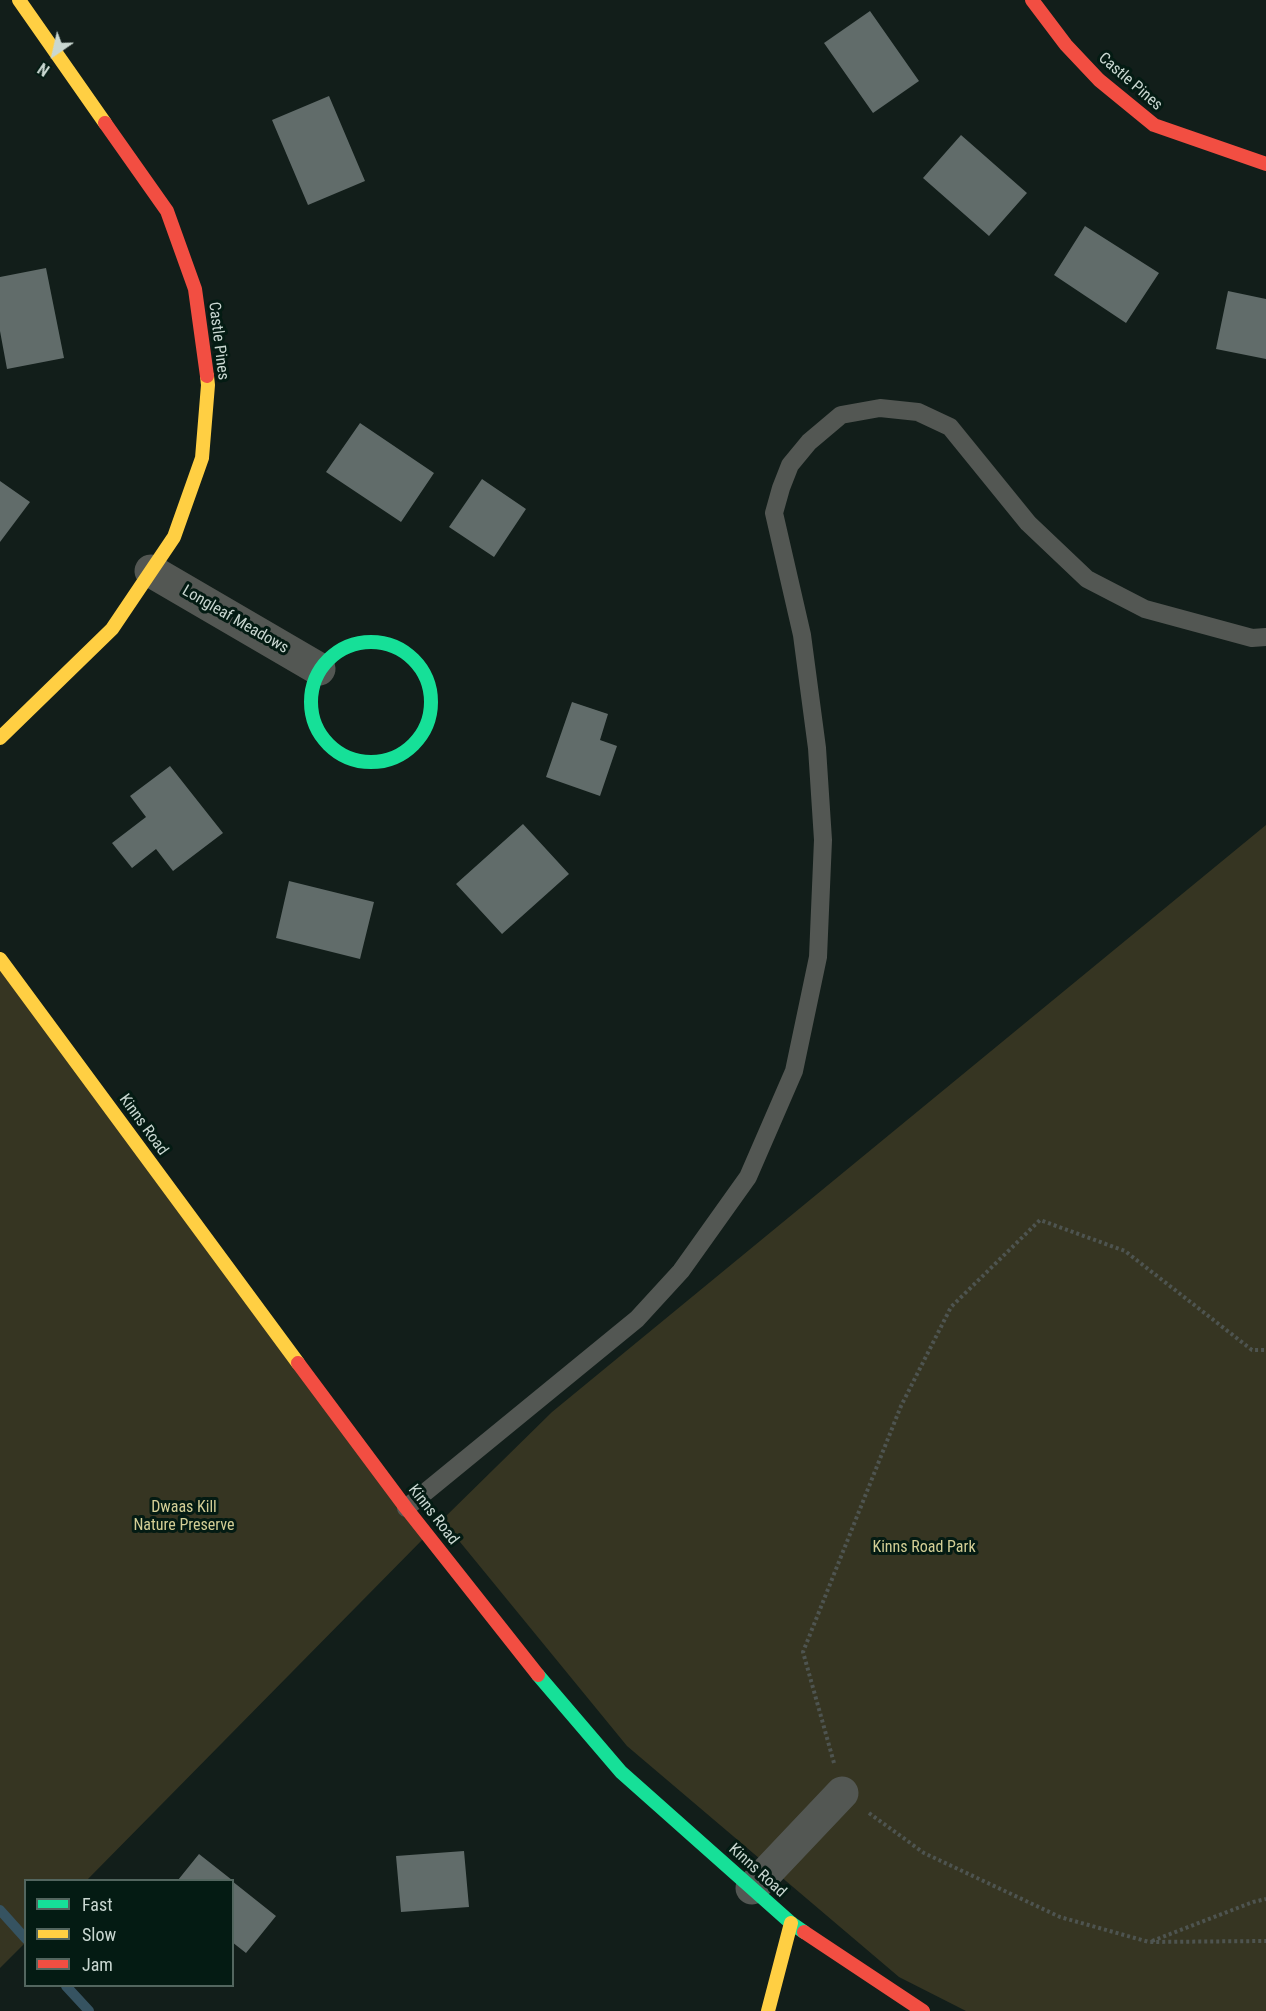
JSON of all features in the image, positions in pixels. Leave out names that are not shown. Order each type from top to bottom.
[{"type":"street","name":"Castle Pines","points":[[0,738],[112,629],[174,537],[202,458],[208,385],[195,289],[167,211],[19,0]]},
{"type":"street","name":"Castle Pines","points":[[1032,0],[1066,45],[1091,71],[1154,126],[1266,164]]},
{"type":"street","name":"Longleaf Meadows","points":[[151,571],[319,669]]},
{"type":"street","points":[[375,641],[397,646],[415,659],[427,678],[432,699],[429,721],[420,739],[404,753],[386,761],[365,762],[346,757],[328,745],[316,729],[311,709],[312,688],[319,669],[334,653],[354,643],[375,641]]},
{"type":"street","name":"Kinns Road","points":[[0,959],[405,1508],[516,1649],[621,1772],[790,1923],[923,2011]]},
{"type":"street","points":[[752,1888],[842,1793]]},
{"type":"street","points":[[768,2011],[790,1923]]},
{"type":"lane","points":[[405,1508],[637,1319],[681,1271],[748,1177],[794,1071],[818,957],[823,840],[817,748],[802,635],[774,513],[790,465],[809,442],[841,415],[880,408],[918,412],[950,427],[1028,523],[1087,579],[1145,609],[1252,638],[1266,637]]},
{"type":"path","points":[[1266,1350],[1252,1350],[1125,1251],[1040,1220],[951,1307],[901,1406],[803,1652],[842,1793],[924,1853],[1060,1917],[1149,1942],[1266,1941]]},
{"type":"path","points":[[1149,1942],[1266,1899]]},
{"type":"green space","name":"Kinns Road Park","points":[[1266,825],[1266,2011],[966,2011],[899,1977],[627,1746],[442,1520],[552,1412]]},
{"type":"green space","name":"Dwaas Kill Nature Preserve","points":[[0,959],[427,1535],[88,1879],[24,1879],[24,1944],[0,1968]]},
{"type":"building","points":[[870,11],[919,81],[873,113],[824,43]]},
{"type":"building","points":[[329,96],[365,181],[308,205],[272,120]]},
{"type":"building","points":[[961,135],[1027,193],[989,236],[923,178]]},
{"type":"building","points":[[1085,226],[1159,273],[1126,323],[1054,275]]},
{"type":"building","points":[[46,268],[64,358],[7,369],[0,331],[0,277]]},
{"type":"building","points":[[1228,291],[1266,299],[1266,359],[1216,349]]},
{"type":"building","points":[[360,423],[434,473],[401,522],[326,472]]},
{"type":"building","points":[[482,479],[526,509],[494,557],[449,527]]},
{"type":"building","points":[[0,481],[30,502],[0,542]]},
{"type":"building","points":[[572,702],[608,714],[600,740],[617,746],[600,796],[546,777]]},
{"type":"building","points":[[170,766],[223,833],[173,871],[156,849],[132,868],[112,843],[146,817],[130,796]]},
{"type":"building","points":[[523,824],[569,874],[502,934],[456,884]]},
{"type":"building","points":[[289,881],[374,902],[360,959],[276,938]]},
{"type":"building","points":[[464,1851],[469,1907],[401,1912],[396,1856]]},
{"type":"building","points":[[199,1854],[231,1879],[179,1879]]},
{"type":"building","points":[[234,1883],[276,1916],[246,1953],[234,1944]]},
{"type":"waterway","points":[[0,1910],[24,1937]]},
{"type":"waterway","points":[[67,1987],[89,2011]]},
{"type":"traffic: fast","points":[[371,642],[394,646],[414,659],[427,679],[431,702],[427,725],[414,745],[394,758],[371,762],[348,758],[328,745],[315,725],[311,702],[315,679],[328,659],[348,646],[371,642]]},
{"type":"traffic: fast","points":[[538,1675],[621,1772],[804,1932]]},
{"type":"traffic: slow","points":[[19,0],[105,123]]},
{"type":"traffic: slow","points":[[0,738],[112,629],[174,537],[202,458],[207,376]]},
{"type":"traffic: slow","points":[[0,959],[298,1363]]},
{"type":"traffic: slow","points":[[768,2011],[791,1923]]},
{"type":"traffic: jam","points":[[1032,0],[1066,45],[1099,80],[1154,125],[1266,164]]},
{"type":"traffic: jam","points":[[105,123],[167,211],[195,289],[207,376]]},
{"type":"traffic: jam","points":[[298,1363],[406,1508],[538,1675]]},
{"type":"traffic: jam","points":[[804,1932],[923,2011]]}]
